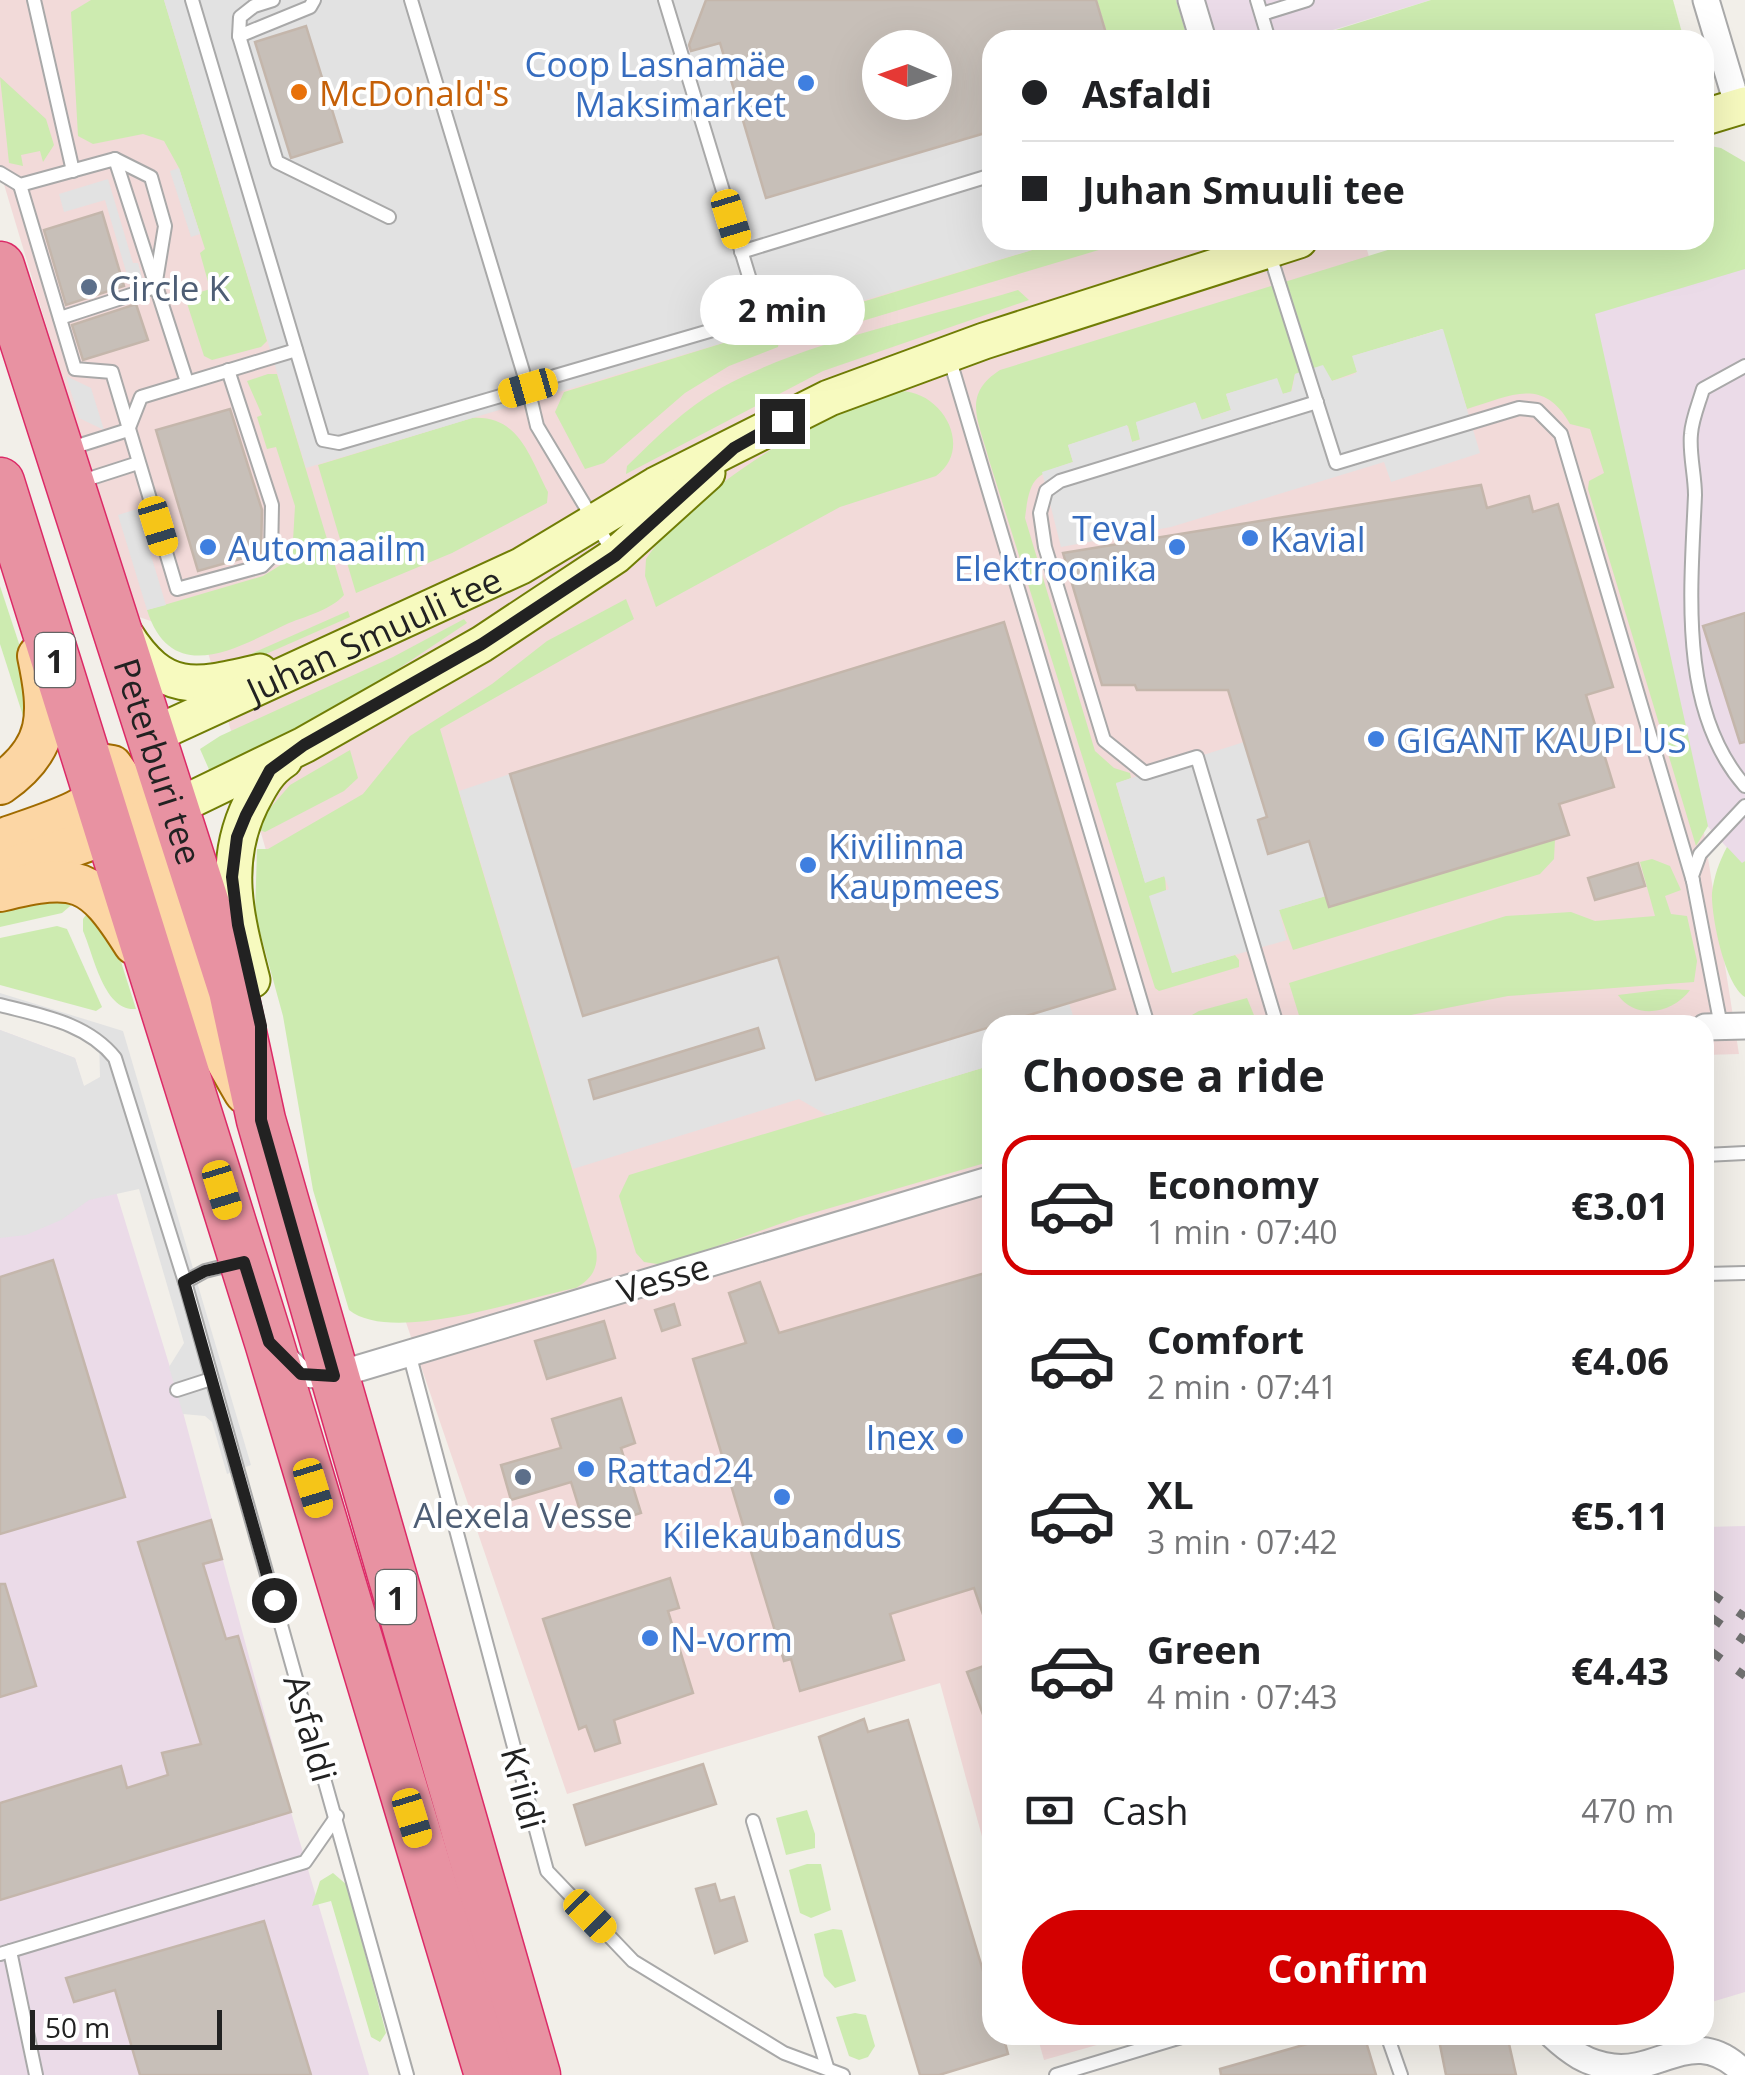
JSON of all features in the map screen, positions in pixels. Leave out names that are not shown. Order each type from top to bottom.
[{"type":"highway","name":"Peterburi tee","points":[[0,266],[151,736],[122,800],[155,977],[489,2075]]},
{"type":"highway","name":"Peterburi tee","points":[[0,482],[23,558],[122,800],[234,991],[261,1120],[536,2075]]},
{"type":"main road","name":"Juhan Smuuli tee","points":[[122,800],[151,736],[521,566],[656,485],[829,398],[1256,250]]},
{"type":"main road","name":"Juhan Smuuli tee","points":[[0,872],[122,800],[304,745],[482,644],[615,556],[734,448]]},
{"type":"main road","points":[[0,787],[33,754],[46,719],[44,680],[23,558]]},
{"type":"main road","points":[[111,613],[140,658],[180,684],[210,684],[329,656]]},
{"type":"main road","points":[[261,1120],[261,1026],[232,896],[232,856],[246,815],[270,770],[304,745]]},
{"type":"main road","name":"Juhan Smuuli tee","points":[[0,787],[122,800]]},
{"type":"main road","points":[[0,840],[122,800]]},
{"type":"main road","points":[[0,891],[57,878],[93,888],[109,903],[155,977]]},
{"type":"street","points":[[1191,0],[1200,30]]},
{"type":"street","points":[[1706,0],[1712,30]]},
{"type":"street","points":[[1714,38],[1729,110]]},
{"type":"street","name":"Vesse","points":[[334,1376],[982,1182]]},
{"type":"street","points":[[269,1342],[301,1374],[334,1376]]},
{"type":"street","points":[[1562,2045],[1574,2056],[1616,2068],[1690,2048],[1735,2063],[1745,2074]]},
{"type":"lane","points":[[34,0],[73,171]]},
{"type":"lane","points":[[192,0],[322,440],[339,442],[761,316],[665,0]]},
{"type":"lane","points":[[273,0],[240,16],[239,36],[277,162],[390,216]]},
{"type":"lane","points":[[239,36],[310,7],[314,0]]},
{"type":"lane","points":[[411,0],[537,426],[615,556]]},
{"type":"lane","points":[[1257,0],[1266,30]]},
{"type":"lane","points":[[1262,14],[1307,0]]},
{"type":"lane","points":[[115,159],[187,382]]},
{"type":"lane","points":[[0,174],[20,185],[115,159],[151,177],[165,226],[156,287]]},
{"type":"lane","points":[[741,252],[982,179]]},
{"type":"lane","points":[[20,185],[76,368],[112,372],[177,589],[262,566],[271,556],[272,504],[228,370]]},
{"type":"lane","points":[[1279,250],[1316,402],[1336,463],[1498,412],[1537,410],[1561,434],[1693,881],[1724,1026]]},
{"type":"lane","points":[[60,318],[156,287]]},
{"type":"lane","points":[[64,468],[128,430],[141,397],[296,350]]},
{"type":"lane","points":[[948,354],[1145,1015]]},
{"type":"lane","points":[[1745,366],[1703,388],[1691,434],[1695,479],[1690,610],[1703,706],[1730,770],[1745,786]]},
{"type":"lane","points":[[1274,1015],[1197,757],[1145,773],[1104,740],[1046,547],[1040,513],[1046,490],[1060,481],[1316,402]]},
{"type":"lane","points":[[64,468],[138,463]]},
{"type":"lane","points":[[1693,881],[1700,854],[1745,806]]},
{"type":"lane","name":"Asfaldi","points":[[0,1005],[60,1021],[100,1039],[115,1058],[184,1282],[336,1816],[305,1862],[5,1952]]},
{"type":"lane","points":[[1714,1154],[1745,1153]]},
{"type":"lane","points":[[184,1282],[205,1271],[244,1262]]},
{"type":"lane","points":[[1714,1274],[1745,1272]]},
{"type":"lane","name":"Kriidi","points":[[409,1353],[547,1872],[633,1961],[784,2052],[843,2075]]},
{"type":"lane","points":[[177,1390],[211,1379]]},
{"type":"lane","points":[[336,1816],[403,2073]]},
{"type":"lane","points":[[753,1822],[827,2067]]},
{"type":"lane","points":[[5,1952],[36,2075]]},
{"type":"lane","points":[[1067,2074],[1157,2045]]},
{"type":"lane","points":[[1390,2045],[1400,2075]]},
{"type":"shaded area","points":[[0,0],[1169,0],[1177,30],[982,30],[982,250],[1367,250],[1395,343],[1584,289],[1702,820],[1739,1054],[1714,1055],[1714,1015],[982,1015],[982,1836],[940,1683],[567,1794],[397,1296],[204,639],[133,615],[0,171]]},
{"type":"shaded area","points":[[164,0],[706,0],[687,52],[719,43],[766,198],[982,134],[982,250],[1032,250],[306,468]]},
{"type":"shaded area","points":[[1169,0],[1431,0],[1333,30],[1177,30]]},
{"type":"shaded area","points":[[179,168],[200,234],[191,237],[170,171]]},
{"type":"shaded area","points":[[108,179],[133,263],[138,263],[143,281],[130,285],[105,200],[64,212],[59,194]]},
{"type":"shaded area","points":[[1745,228],[1742,864],[1702,820],[1582,278],[1673,250],[1714,250],[1714,238]]},
{"type":"shaded area","points":[[1443,329],[1480,453],[1391,482],[1384,462],[1171,527],[1061,547],[1042,472],[1073,462],[1068,445],[1127,425],[1132,442],[1140,440],[1136,422],[1195,402],[1202,420],[1231,410],[1226,394],[1277,378],[1283,394],[1292,391],[1295,374],[1323,365],[1332,381],[1353,375],[1357,372],[1352,356]]},
{"type":"shaded area","points":[[66,376],[91,388],[104,430],[79,418]]},
{"type":"shaded area","points":[[137,509],[166,605],[147,610],[118,515]]},
{"type":"shaded area","points":[[1244,742],[1267,817],[1269,853],[1297,845],[1307,834],[1326,896],[1279,910],[1287,940],[1172,973],[1149,896],[1169,889],[1164,876],[1145,883],[1116,783]]},
{"type":"shaded area","points":[[510,774],[584,1016],[778,957],[816,1080],[982,1030],[982,1068],[827,1115],[799,1099],[573,1169],[459,791]]},
{"type":"shaded area","points":[[0,993],[123,1031],[251,1465],[227,1474],[212,1422],[205,1416],[183,1414],[169,1367],[184,1343],[139,1189],[89,1200],[61,1220],[26,1235],[0,1238],[0,1030],[75,1058],[84,1086],[100,1077],[99,1039],[0,1006]]},
{"type":"shaded area","points":[[1069,1003],[1073,1015],[1030,1015]]},
{"type":"shaded area","points":[[0,1030],[75,1058],[177,1390],[291,1812],[369,2075],[0,2075]]},
{"type":"shaded area","points":[[1745,1526],[1745,1992],[1714,2001],[1714,1527]]},
{"type":"shaded area","points":[[1040,2045],[1097,2045],[1044,2060]]},
{"type":"green space","points":[[91,0],[164,0],[267,341],[261,347],[212,360],[204,356],[185,297],[210,289],[200,253],[205,249],[179,168],[164,141],[143,134],[93,144],[78,136],[71,12]]},
{"type":"green space","points":[[1097,0],[1176,0],[1185,30],[1106,30]]},
{"type":"green space","points":[[1431,0],[1673,0],[1681,30],[1336,30]]},
{"type":"green space","points":[[0,77],[46,119],[54,145],[43,162],[40,151],[21,155],[23,166],[9,163]]},
{"type":"green space","points":[[1714,147],[1745,162],[1745,269],[1595,314],[1708,826],[1696,846],[1588,489],[1589,481],[1604,473],[1590,429],[1570,424],[1560,409],[1537,395],[1512,395],[1467,409],[1442,329],[1353,356],[1357,372],[1332,381],[1322,366],[1295,374],[1291,392],[1282,394],[1277,379],[1226,394],[1231,410],[1201,420],[1196,403],[1136,423],[1141,439],[1132,442],[1128,426],[1068,445],[1073,462],[1050,470],[1032,486],[1025,518],[1095,751],[1114,768],[1130,773],[1131,778],[1116,784],[1145,882],[1165,876],[1172,973],[1235,955],[1239,960],[1239,967],[1159,991],[978,421],[980,389],[1000,370],[1388,250],[1714,250]]},
{"type":"green space","points":[[1032,250],[1099,250],[819,334],[800,321]]},
{"type":"green space","points":[[1018,290],[1029,300],[823,371],[626,474],[627,466],[683,414],[721,388],[754,372],[827,344]]},
{"type":"green space","points":[[782,325],[778,347],[729,366],[685,393],[604,463],[585,469],[555,412],[564,392]]},
{"type":"green space","points":[[277,374],[344,595],[326,608],[250,642],[209,655],[190,655],[173,649],[158,634],[147,610],[263,576],[292,558],[295,506],[276,447],[267,449],[257,417],[262,415],[247,381]]},
{"type":"green space","points":[[901,391],[930,401],[949,423],[952,451],[936,476],[840,507],[656,607],[645,576],[646,559],[694,507],[797,434],[834,415]]},
{"type":"green space","points":[[472,418],[501,423],[520,440],[548,492],[547,503],[452,553],[356,593],[318,465]]},
{"type":"green space","points":[[0,586],[36,695],[25,722],[0,644]]},
{"type":"green space","points":[[626,599],[634,619],[440,729],[596,1249],[595,1267],[576,1288],[492,1309],[426,1321],[369,1320],[349,1310],[313,1190],[283,1016],[255,914],[257,849],[268,849],[363,794],[410,736],[492,684],[547,641]]},
{"type":"green space","points":[[348,611],[350,617],[225,672],[228,664]]},
{"type":"green space","points":[[464,619],[467,623],[338,709],[211,774],[200,749],[220,736],[393,657]]},
{"type":"green space","points":[[350,750],[358,778],[344,791],[265,832],[253,828],[290,785]]},
{"type":"green space","points":[[1555,839],[1554,859],[1540,874],[1293,950],[1279,910],[1326,896],[1329,907]]},
{"type":"green space","points":[[1727,847],[1742,863],[1745,861],[1745,997],[1726,965],[1712,904],[1717,869]]},
{"type":"green space","points":[[1652,859],[1670,866],[1681,890],[1665,896],[1671,914],[1687,916],[1697,961],[1694,982],[1508,996],[1411,1015],[1299,1015],[1289,983],[1506,916],[1571,912],[1595,921],[1655,916],[1640,862]]},
{"type":"green space","points":[[82,896],[62,913],[0,927],[0,902]]},
{"type":"green space","points":[[93,905],[110,927],[136,1009],[116,1002],[96,967],[83,931],[83,919]]},
{"type":"green space","points":[[57,926],[67,929],[102,1007],[96,1011],[0,985],[0,938]]},
{"type":"green space","points":[[1690,990],[1674,1004],[1654,1011],[1634,1008],[1618,995]]},
{"type":"green space","points":[[1247,998],[1254,1015],[1192,1015]]},
{"type":"green space","points":[[982,1068],[982,1164],[799,1217],[664,1265],[644,1262],[636,1253],[619,1196],[629,1175]]},
{"type":"green space","points":[[807,1810],[815,1848],[786,1855],[776,1818]]},
{"type":"green space","points":[[821,1864],[831,1910],[811,1918],[800,1913],[789,1870]]},
{"type":"green space","points":[[333,1873],[347,1885],[386,2033],[380,2042],[371,2037],[331,1901],[312,1906],[320,1881]]},
{"type":"green space","points":[[842,1930],[856,1981],[835,1988],[824,1976],[814,1934]]},
{"type":"green space","points":[[866,2015],[875,2046],[868,2057],[859,2060],[849,2056],[836,2017]]},
{"type":"building","name":"Coop Lasnamäe Maksimarket","points":[[706,0],[1096,0],[1105,30],[982,30],[982,134],[766,198],[720,43],[691,51],[689,45]]},
{"type":"building","name":"McDonald's","points":[[306,26],[342,142],[291,158],[255,42]]},
{"type":"building","points":[[102,212],[124,286],[66,305],[44,230]]},
{"type":"building","points":[[136,304],[148,340],[83,360],[72,325]]},
{"type":"building","points":[[230,409],[262,510],[261,553],[198,571],[156,430]]},
{"type":"building","points":[[1481,485],[1487,508],[1529,496],[1533,512],[1558,504],[1613,687],[1586,695],[1614,787],[1559,804],[1569,835],[1329,907],[1309,841],[1268,854],[1258,820],[1267,817],[1228,690],[1137,690],[1135,685],[1102,685],[1063,553]]},
{"type":"building","points":[[1745,613],[1745,742],[1740,743],[1703,626]]},
{"type":"building","name":"Kivilinna Kaupmees","points":[[1004,622],[1115,989],[1030,1015],[982,1015],[982,1029],[816,1080],[778,957],[583,1016],[510,774]]},
{"type":"building","points":[[1638,863],[1645,886],[1595,900],[1588,878]]},
{"type":"building","points":[[758,1028],[764,1048],[594,1099],[589,1080]]},
{"type":"building","points":[[53,1260],[125,1497],[0,1534],[0,1277]]},
{"type":"building","points":[[982,1274],[982,1611],[974,1588],[890,1614],[904,1660],[800,1691],[791,1659],[784,1661],[693,1359],[746,1343],[729,1293],[760,1282],[779,1333]]},
{"type":"building","points":[[674,1304],[680,1325],[662,1331],[655,1310]]},
{"type":"building","points":[[604,1321],[615,1358],[547,1379],[535,1341]]},
{"type":"building","points":[[621,1398],[635,1443],[621,1448],[641,1513],[586,1530],[571,1482],[511,1500],[501,1465],[561,1448],[552,1419]]},
{"type":"building","points":[[211,1520],[222,1559],[203,1564],[226,1639],[238,1636],[291,1812],[0,1900],[0,1803],[121,1766],[127,1788],[168,1775],[162,1753],[201,1744],[138,1542]]},
{"type":"building","points":[[670,1578],[679,1608],[668,1611],[693,1693],[614,1720],[620,1743],[595,1751],[586,1726],[579,1729],[543,1619]]},
{"type":"building","points":[[0,1584],[5,1584],[36,1686],[0,1697]]},
{"type":"building","points":[[982,1667],[982,1712],[967,1672]]},
{"type":"building","points":[[864,1719],[868,1732],[908,1720],[982,1968],[982,2045],[1006,2045],[1008,2054],[939,2075],[920,2075],[819,1737]]},
{"type":"building","points":[[703,1764],[716,1804],[586,1845],[574,1805]]},
{"type":"building","points":[[715,1884],[720,1901],[734,1897],[747,1941],[715,1953],[696,1889]]},
{"type":"building","points":[[264,1921],[311,2075],[140,2075],[115,1990],[74,2002],[66,1978]]},
{"type":"building","points":[[1303,2045],[1367,2045],[1376,2075],[1221,2075],[1220,2069]]},
{"type":"building","points":[[1440,2045],[1509,2045],[1516,2075],[1446,2075]]},
{"type":"railway","points":[[1714,1595],[1745,1617]]},
{"type":"railway","points":[[1714,1619],[1745,1641]]},
{"type":"railway","points":[[1714,1654],[1745,1676]]},
{"type":"place","name":"Coop Lasnamäe Maksimarket","points":[[806,83]]},
{"type":"place","name":"McDonald's","points":[[299,92]]},
{"type":"place","name":"Circle K","points":[[89,287]]},
{"type":"place","name":"Kavial","points":[[1250,538]]},
{"type":"place","name":"Automaailm","points":[[208,547]]},
{"type":"place","name":"Teval Elektroonika","points":[[1177,547]]},
{"type":"place","name":"GIGANT KAUPLUS","points":[[1376,739]]},
{"type":"place","name":"Kivilinna Kaupmees","points":[[808,865]]},
{"type":"place","name":"Inex","points":[[955,1436]]},
{"type":"place","name":"Rattad24","points":[[586,1469]]},
{"type":"place","name":"Alexela Vesse","points":[[523,1477]]},
{"type":"place","name":"Kilekaubandus","points":[[782,1497]]},
{"type":"place","name":"N-vorm","points":[[650,1638]]},
{"type":"route","points":[[274,1600],[184,1282],[205,1271],[244,1262],[269,1342],[301,1374],[334,1376],[261,1120],[261,1026],[232,896],[232,856],[246,815],[270,770],[304,745],[482,644],[615,556],[734,448],[782,421]]}]
